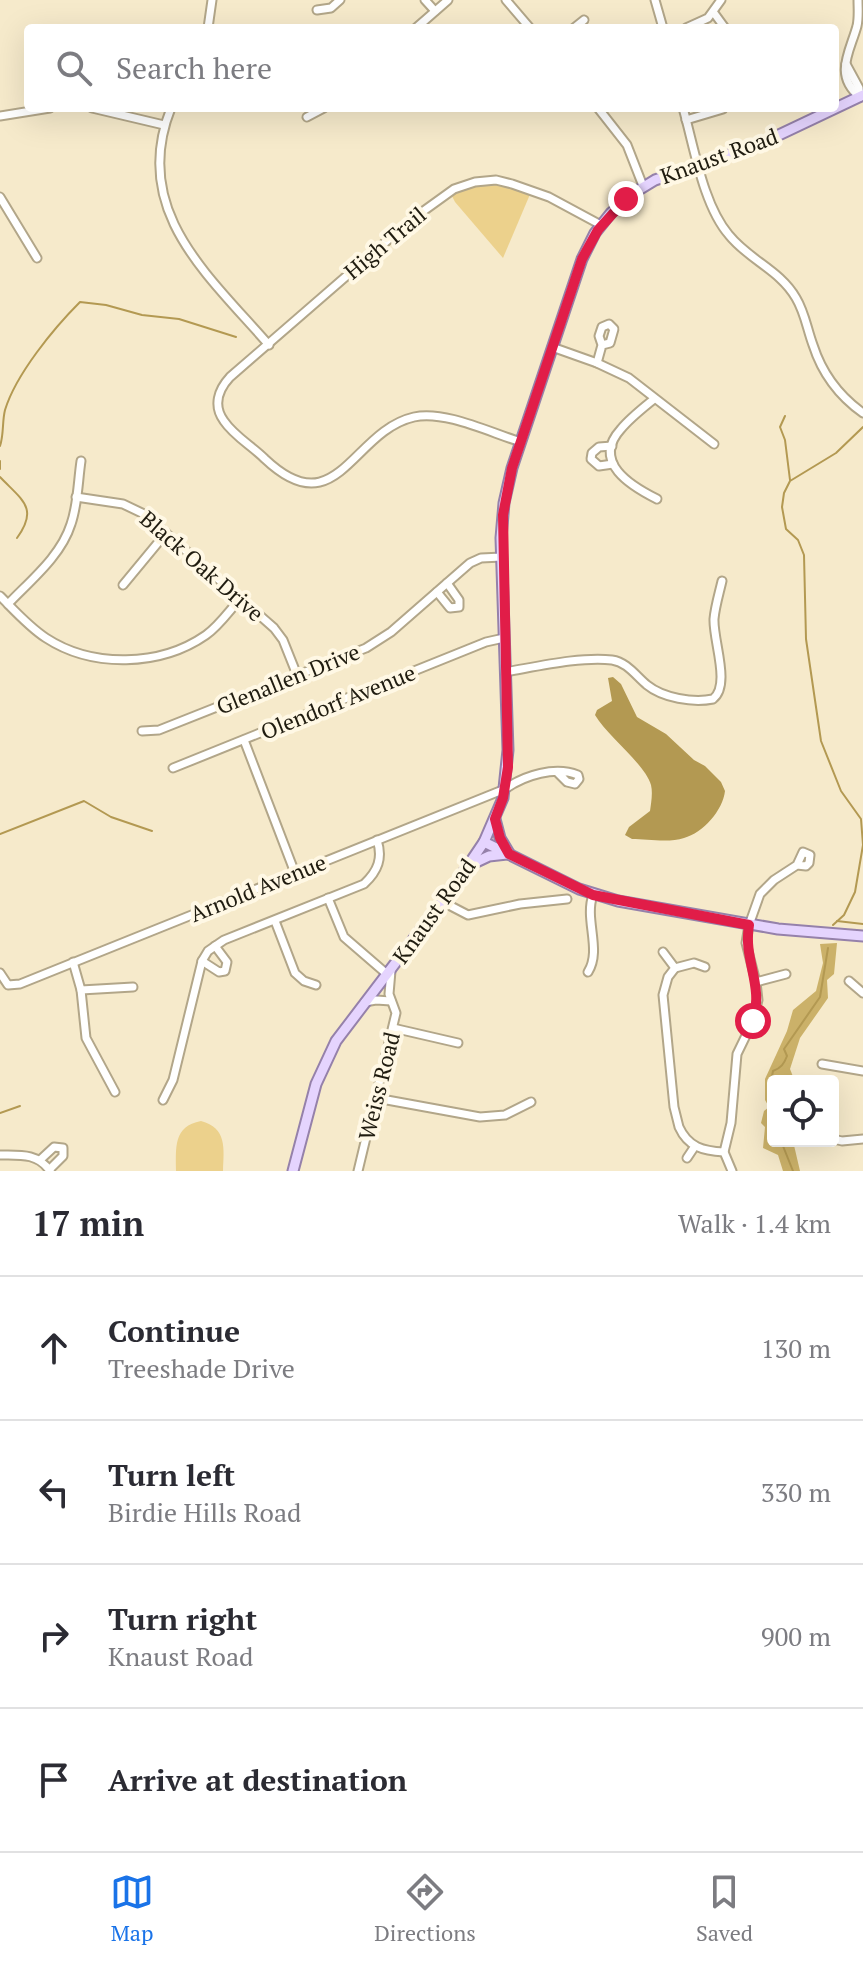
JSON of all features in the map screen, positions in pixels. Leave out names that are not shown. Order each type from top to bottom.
[{"type":"main road","name":"Knaust Road","points":[[839,107],[862,96]]},
{"type":"main road","name":"Knaust Road","points":[[293,1171],[313,1093],[340,1033],[468,866],[484,842],[505,789],[508,760],[502,557],[504,503],[582,259],[601,225],[643,186],[760,144],[828,112]]},
{"type":"main road","points":[[495,819],[500,838],[509,854]]},
{"type":"main road","points":[[484,842],[593,895],[749,925],[863,936]]},
{"type":"main road","points":[[468,866],[489,856],[509,854]]},
{"type":"street","points":[[209,24],[212,0]]},
{"type":"street","points":[[317,10],[331,8],[340,0]]},
{"type":"street","points":[[425,0],[435,11]]},
{"type":"street","points":[[420,24],[448,0]]},
{"type":"street","points":[[506,0],[527,24]]},
{"type":"street","points":[[655,0],[662,24]]},
{"type":"street","points":[[703,24],[721,0]]},
{"type":"street","points":[[858,0],[859,20],[848,49],[845,72],[853,91],[862,96]]},
{"type":"street","points":[[714,13],[722,24]]},
{"type":"street","points":[[579,24],[584,20]]},
{"type":"street","points":[[0,116],[25,112]]},
{"type":"street","points":[[109,112],[164,125]]},
{"type":"street","points":[[169,112],[160,154],[161,184],[176,231],[190,255],[269,345]]},
{"type":"street","points":[[307,117],[316,112]]},
{"type":"street","points":[[604,112],[627,145],[643,186]]},
{"type":"street","points":[[684,112],[720,224],[741,247],[787,285],[802,309],[825,373],[863,413]]},
{"type":"street","points":[[686,120],[713,112]]},
{"type":"street","name":"High Trail","points":[[521,442],[451,419],[415,417],[387,430],[330,478],[299,483],[279,473],[229,428],[219,413],[219,391],[411,220],[454,189],[475,182],[496,180],[549,197],[601,225]]},
{"type":"street","points":[[0,197],[37,258]]},
{"type":"street","points":[[597,363],[602,345]]},
{"type":"street","points":[[552,347],[629,378],[714,444]]},
{"type":"street","points":[[654,399],[621,428],[612,446],[613,464],[623,480],[657,499]]},
{"type":"street","points":[[612,446],[599,447],[592,453],[591,459],[599,466],[613,464]]},
{"type":"street","points":[[8,604],[59,548],[72,522],[81,461]]},
{"type":"street","name":"Black Oak Drive","points":[[76,497],[136,508],[279,633],[297,675]]},
{"type":"street","points":[[123,585],[166,533]]},
{"type":"street","name":"Glenallen Drive","points":[[142,731],[159,730],[366,648],[391,632],[473,561],[502,557]]},
{"type":"street","points":[[505,672],[611,660],[628,668],[658,692],[690,699],[713,699],[721,690],[722,679],[716,652],[714,618],[722,581]]},
{"type":"street","points":[[437,592],[450,608],[459,607],[459,600],[447,583]]},
{"type":"street","points":[[0,596],[31,626],[60,646],[91,657],[123,660],[158,655],[204,636],[240,599]]},
{"type":"street","name":"Olendorf Avenue","points":[[173,768],[486,642],[504,638]]},
{"type":"street","points":[[244,740],[295,873]]},
{"type":"street","name":"Arnold Avenue","points":[[0,973],[6,984],[11,985],[505,789],[528,777],[543,772],[558,773]]},
{"type":"street","points":[[163,1100],[173,1080],[202,961],[215,946],[364,884],[375,873],[381,857],[377,840]]},
{"type":"street","points":[[732,1171],[724,1152],[731,1123],[737,1054],[756,1011],[756,982],[746,943],[749,925],[760,894],[797,865]]},
{"type":"street","points":[[588,972],[594,957],[589,909],[593,895]]},
{"type":"street","points":[[328,898],[344,937],[389,973]]},
{"type":"street","points":[[443,902],[468,915],[520,904],[567,899]]},
{"type":"street","points":[[275,921],[295,973],[304,981],[316,985]]},
{"type":"street","points":[[202,961],[219,972],[225,971],[227,962],[215,946]]},
{"type":"street","points":[[663,952],[675,968]]},
{"type":"street","points":[[73,962],[81,990],[86,1038],[115,1092]]},
{"type":"street","points":[[705,967],[687,963],[675,968],[664,986],[665,1021],[676,1119],[683,1135],[706,1151],[724,1152]]},
{"type":"street","name":"Weiss Road","points":[[358,1171],[396,1013],[391,1001],[389,973]]},
{"type":"street","points":[[756,982],[786,974]]},
{"type":"street","points":[[849,981],[863,993]]},
{"type":"street","points":[[81,990],[133,987]]},
{"type":"street","name":"Weiss Road","points":[[365,1002],[391,1001]]},
{"type":"street","points":[[393,1028],[458,1043]]},
{"type":"street","points":[[822,1064],[863,1071]]},
{"type":"street","points":[[376,1098],[480,1117],[509,1113],[531,1102]]},
{"type":"street","points":[[839,1139],[863,1139]]},
{"type":"street","points":[[0,1155],[27,1155],[40,1160],[50,1170],[63,1156],[63,1148],[56,1146],[40,1160]]},
{"type":"street","points":[[687,1158],[695,1146]]},
{"type":"shaded area","points":[[497,183],[531,192],[503,258],[451,194],[456,190]]},
{"type":"shaded area","points":[[613,677],[621,684],[637,717],[666,734],[721,782],[725,791],[720,806],[705,826],[691,835],[665,841],[632,839],[625,835],[629,827],[650,811],[652,791],[642,768],[595,715],[597,710],[612,701],[608,678]]},
{"type":"shaded area","points":[[837,943],[834,974],[827,980],[828,998],[800,1038],[790,1069],[792,1075],[767,1075],[767,1104],[765,1079],[793,1010],[816,991],[823,963],[820,944]]},
{"type":"shaded area","points":[[767,1109],[767,1147],[794,1147],[800,1171],[783,1171],[778,1155],[763,1148],[765,1127],[761,1123]]},
{"type":"shaded area","points":[[201,1121],[220,1134],[223,1171],[176,1171],[181,1133]]},
{"type":"waterway","points":[[0,446],[10,396],[48,338],[80,302],[179,319],[236,337]]},
{"type":"waterway","points":[[785,416],[780,427],[785,440],[790,480]]},
{"type":"waterway","points":[[833,925],[844,915],[855,892],[863,845],[861,819],[841,791],[821,741],[806,639],[804,555],[798,540],[786,529],[782,507],[790,481],[836,453],[863,427]]},
{"type":"waterway","points":[[0,461],[0,469]]},
{"type":"waterway","points":[[0,477],[21,498],[27,512],[27,519],[17,538]]},
{"type":"waterway","points":[[0,834],[84,801],[111,817],[152,831]]},
{"type":"waterway","points":[[837,921],[863,924]]},
{"type":"waterway","points":[[772,1075],[787,1056],[784,1049],[820,997],[828,948]]},
{"type":"waterway","points":[[0,1113],[20,1106]]},
{"type":"waterway","points":[[783,1147],[793,1171]]},
{"type":"route","points":[[626,199],[598,230],[582,259],[507,488],[501,538],[508,767],[503,798],[495,819],[500,838],[509,854],[593,895],[749,925],[746,943],[758,992],[753,1021]]}]
